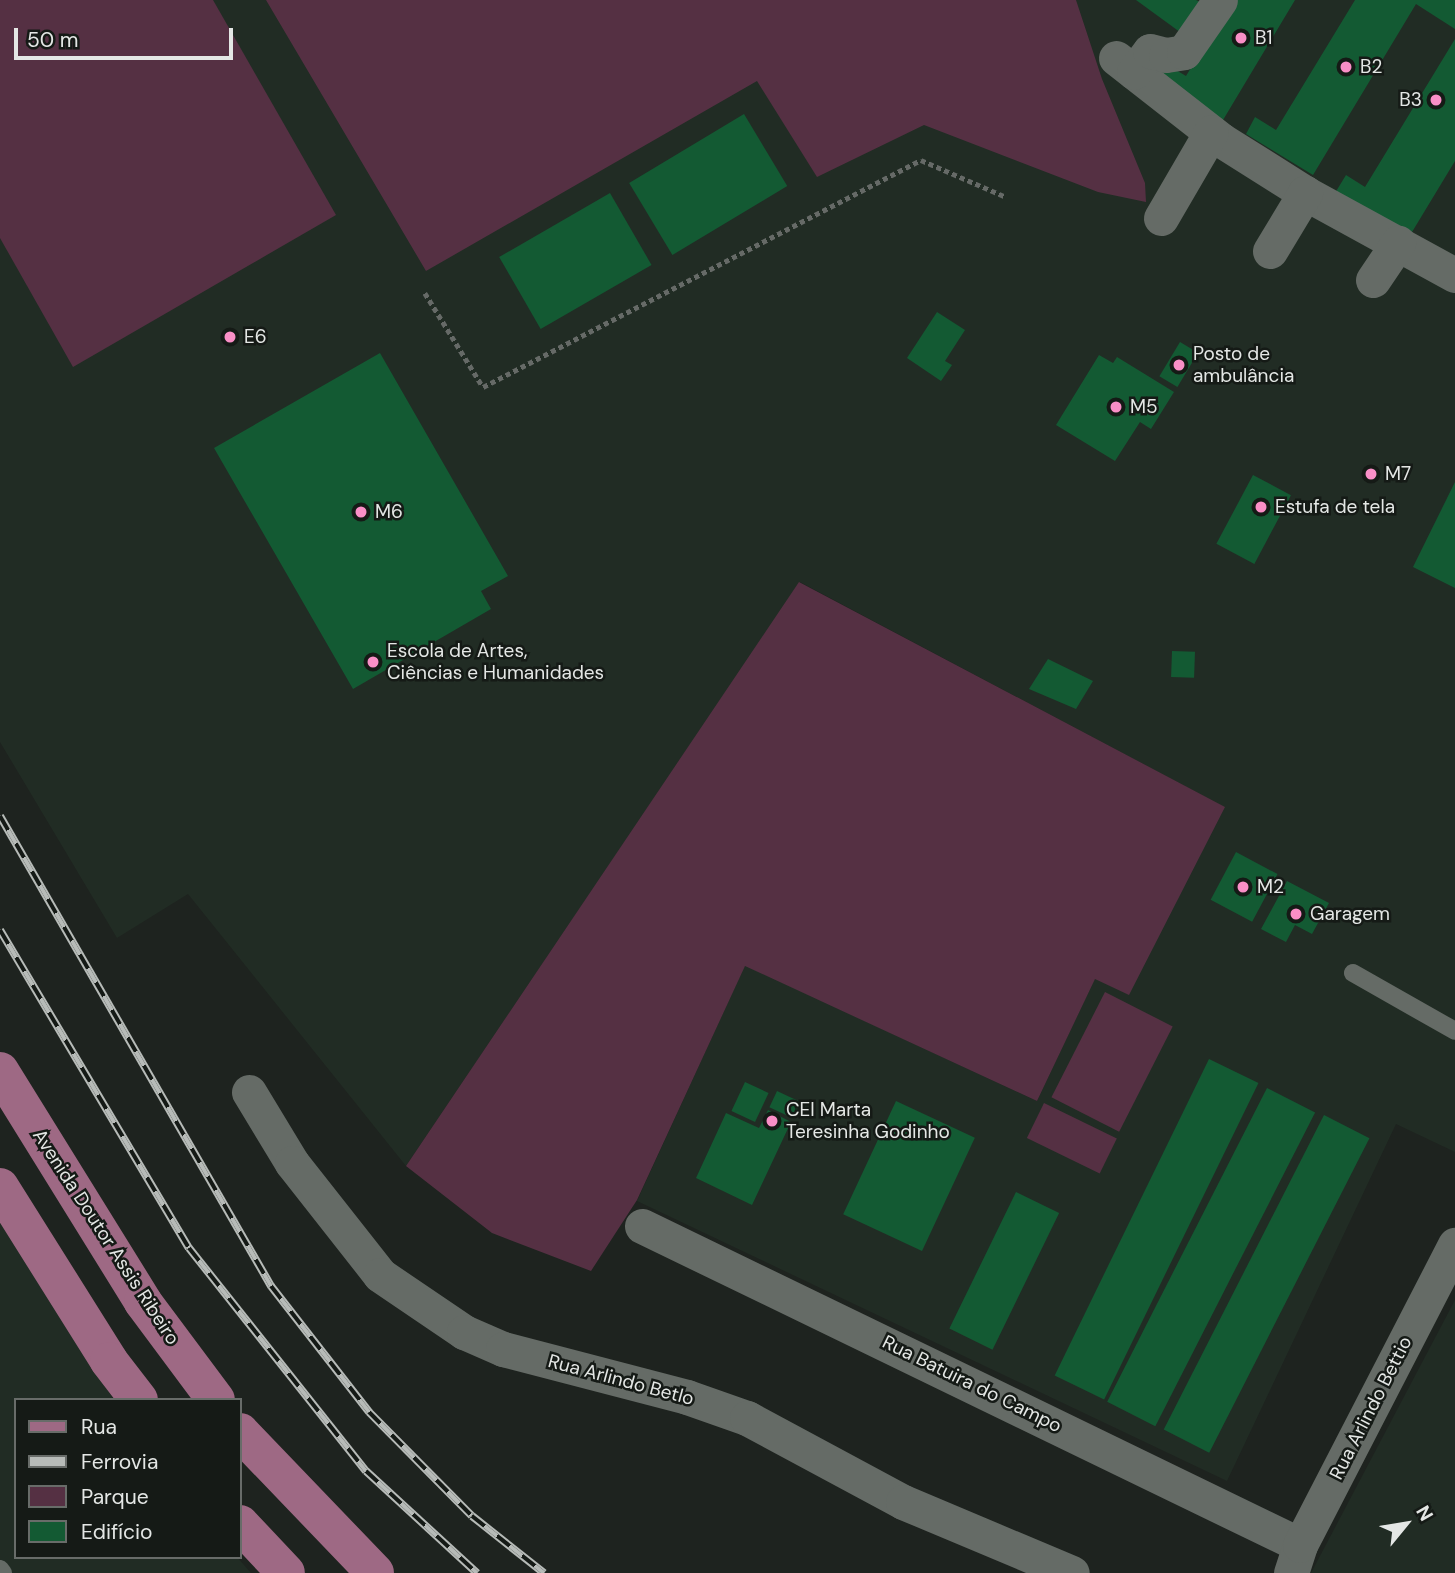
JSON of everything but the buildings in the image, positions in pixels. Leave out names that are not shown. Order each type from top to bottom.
[{"type":"main road","name":"Avenida Doutor Assis Ribeiro","points":[[0,1071],[143,1302],[215,1398]]},
{"type":"main road","points":[[0,1187],[109,1361],[137,1398]]},
{"type":"main road","points":[[242,1434],[375,1573]]},
{"type":"main road","points":[[242,1526],[286,1573]]},
{"type":"street","points":[[1220,0],[1185,52],[1166,55],[1150,51],[1125,65],[1211,132],[1305,193],[1455,275]]},
{"type":"street","points":[[1161,218],[1211,132]]},
{"type":"street","points":[[1270,251],[1305,193]]},
{"type":"street","points":[[1373,280],[1398,243]]},
{"type":"street","name":"Rua Arlindo Betlo","points":[[249,1092],[292,1163],[380,1275],[464,1332],[503,1349],[687,1397],[747,1418],[903,1502],[1072,1573]]},
{"type":"street","name":"Rua Batuira do Campo","points":[[642,1226],[1296,1559]]},
{"type":"street","name":"Rua Arlindo Bettio","points":[[1296,1559],[1455,1245]]},
{"type":"lane","points":[[1353,973],[1455,1031]]},
{"type":"path","points":[[425,293],[483,387],[921,160],[1006,197]]},
{"type":"shaded area","name":"Escola de Artes, Ciências e Humanidades","points":[[0,0],[1455,0],[1455,1152],[1396,1124],[1227,1481],[637,1201],[745,965],[1037,1101],[1095,978],[1128,994],[1224,807],[800,582],[406,1166],[188,894],[117,938],[0,742]]},
{"type":"shaded area","points":[[0,1217],[113,1398],[14,1398],[14,1559],[239,1559],[251,1573],[0,1573]]},
{"type":"shaded area","points":[[1455,1300],[1455,1573],[1311,1573]]},
{"type":"green space","points":[[0,0],[213,0],[336,215],[73,367],[0,238]]},
{"type":"green space","points":[[266,0],[1076,0],[1102,79],[1145,183],[1146,202],[1098,192],[924,125],[817,177],[757,81],[426,271]]},
{"type":"green space","points":[[799,582],[1225,807],[1129,995],[1095,979],[1037,1101],[745,966],[637,1200],[591,1271],[492,1233],[406,1166]]},
{"type":"green space","points":[[1105,992],[1173,1027],[1119,1132],[1051,1097]]},
{"type":"green space","points":[[1044,1103],[1117,1139],[1100,1174],[1027,1138]]},
{"type":"railway","points":[[0,816],[271,1286],[369,1412],[472,1516],[544,1573]]},
{"type":"railway","points":[[0,930],[189,1248],[366,1471],[477,1573]]},
{"type":"place","name":"B1","points":[[1241,38]]},
{"type":"place","name":"B2","points":[[1346,67]]},
{"type":"place","name":"B3","points":[[1436,100]]},
{"type":"place","name":"E6","points":[[230,337]]},
{"type":"place","name":"Posto de ambulância","points":[[1179,365]]},
{"type":"place","name":"M5","points":[[1116,407]]},
{"type":"place","name":"M7","points":[[1371,474]]},
{"type":"place","name":"Estufa de tela","points":[[1261,507]]},
{"type":"place","name":"M6","points":[[361,512]]},
{"type":"place","name":"Escola de Artes, Ciências e Humanidades","points":[[373,662]]},
{"type":"place","name":"M2","points":[[1243,887]]},
{"type":"place","name":"Garagem","points":[[1296,914]]},
{"type":"place","name":"CEI Marta Teresinha Godinho","points":[[772,1121]]}]
